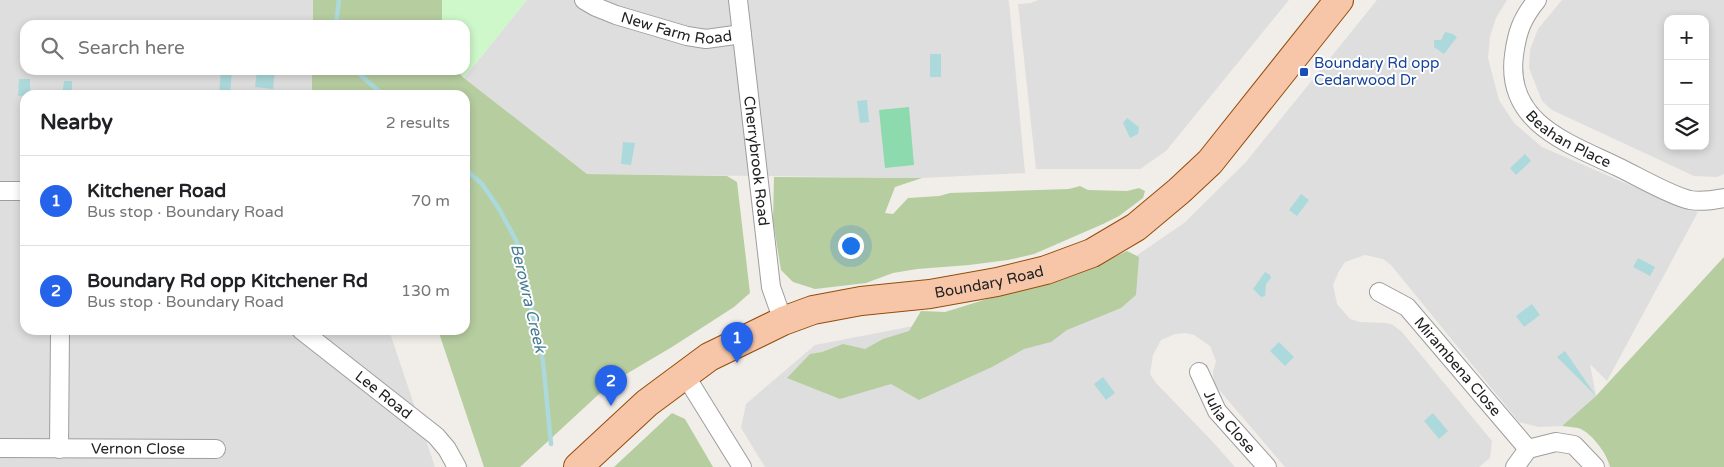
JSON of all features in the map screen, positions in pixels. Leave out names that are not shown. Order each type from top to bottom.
[{"type":"main road","name":"Boundary Road","points":[[578,467],[647,403],[709,357],[783,321],[813,310],[861,301],[930,294],[997,282],[1046,270],[1092,253],[1136,227],[1179,192],[1210,162],[1339,0]]},
{"type":"street","name":"New Farm Road","points":[[584,0],[616,15],[687,36],[706,39],[742,34]]},
{"type":"street","name":"Cherrybrook Road","points":[[738,0],[771,287],[783,321]]},
{"type":"street","name":"Beahan Place","points":[[1537,0],[1521,23],[1515,45],[1512,70],[1519,98],[1534,120],[1554,136],[1682,198],[1706,201],[1724,198]]},
{"type":"street","points":[[0,191],[20,191]]},
{"type":"street","name":"Mirambena Close","points":[[1380,292],[1407,307],[1528,449]]},
{"type":"street","points":[[59,449],[60,335]]},
{"type":"street","name":"Lee Road","points":[[307,335],[436,436],[448,449],[457,467]]},
{"type":"street","name":"Julia Close","points":[[1199,372],[1217,411],[1267,467]]},
{"type":"street","points":[[685,375],[742,467]]},
{"type":"street","points":[[1515,467],[1528,449],[1556,442],[1574,445],[1595,467]]},
{"type":"street","name":"Vernon Close","points":[[0,448],[216,449]]},
{"type":"shaded area","points":[[0,0],[313,0],[313,20],[20,20],[20,75],[312,75],[312,90],[20,90],[20,335],[391,335],[435,467],[0,467]]},
{"type":"shaded area","points":[[527,0],[1007,0],[1009,1],[1025,173],[922,178],[587,174],[464,78],[466,75],[470,75],[470,71]]},
{"type":"shaded area","points":[[1038,0],[1289,0],[1166,151],[1140,169],[1036,169],[1018,4],[1031,3]]},
{"type":"shaded area","points":[[1377,0],[1507,0],[1496,18],[1490,36],[1488,58],[1499,100],[1514,123],[1542,147],[1678,206],[1698,212],[1607,381],[1590,364],[1596,396],[1562,426],[1539,427],[1519,422],[1391,265],[1383,259],[1365,255],[1345,262],[1339,271],[1333,285],[1337,304],[1350,319],[1360,322],[1386,323],[1393,325],[1402,332],[1492,441],[1490,458],[1479,467],[1285,467],[1214,384],[1213,372],[1216,361],[1210,346],[1194,335],[1186,333],[1175,334],[1161,340],[1153,355],[1150,374],[1156,383],[1235,467],[765,467],[741,428],[746,404],[815,345],[1007,308],[1107,276],[1184,223],[1245,163]]},
{"type":"shaded area","points":[[1562,0],[1724,0],[1724,174],[1717,177],[1694,176],[1552,110],[1542,101],[1529,68],[1530,50],[1538,29]]},
{"type":"green space","points":[[313,0],[442,0],[442,20],[313,20]]},
{"type":"green space","points":[[442,0],[527,0],[470,71],[470,20],[442,20]]},
{"type":"green space","points":[[312,75],[461,75],[587,174],[727,176],[737,182],[750,293],[734,307],[611,383],[520,467],[484,467],[440,335],[470,335],[470,90],[312,90]]},
{"type":"green space","points":[[909,107],[914,165],[885,168],[879,110]]},
{"type":"green space","points":[[774,177],[922,178],[895,187],[885,213],[893,214],[908,198],[939,196],[950,193],[1069,189],[1080,186],[1088,190],[1127,191],[1139,188],[1145,191],[1143,198],[1119,216],[1034,254],[1008,260],[969,265],[917,269],[893,273],[866,283],[815,289],[793,282],[781,270],[773,221]]},
{"type":"green space","points":[[1127,251],[1139,257],[1136,295],[1121,308],[1067,330],[1051,342],[1024,349],[992,367],[919,400],[891,384],[840,399],[787,378],[810,354],[822,352],[843,344],[865,349],[883,339],[909,331],[921,311],[945,312],[1097,265]]},
{"type":"green space","points":[[1724,257],[1724,467],[1610,467],[1603,451],[1591,436],[1581,429],[1562,426],[1596,396]]},
{"type":"green space","points":[[672,413],[685,419],[713,467],[614,467]]},
{"type":"water","points":[[1445,32],[1457,37],[1444,54],[1434,47],[1434,40],[1441,40]]},
{"type":"water","points":[[930,54],[941,54],[941,77],[930,77]]},
{"type":"water","points":[[221,75],[232,75],[230,90],[219,90]]},
{"type":"water","points":[[256,75],[274,75],[273,89],[255,87]]},
{"type":"water","points":[[19,79],[30,79],[30,90],[20,90],[20,96],[18,96]]},
{"type":"water","points":[[64,81],[72,81],[72,90],[63,89]]},
{"type":"water","points":[[867,100],[869,122],[860,123],[857,101]]},
{"type":"water","points":[[1127,118],[1139,127],[1138,134],[1130,138],[1123,123]]},
{"type":"water","points":[[623,142],[635,143],[631,165],[621,164]]},
{"type":"water","points":[[1525,154],[1531,161],[1516,175],[1510,168]]},
{"type":"water","points":[[1301,194],[1309,200],[1297,216],[1289,210]]},
{"type":"water","points":[[1638,258],[1655,267],[1650,276],[1633,267]]},
{"type":"water","points":[[1265,272],[1271,278],[1266,284],[1265,296],[1261,297],[1253,289]]},
{"type":"water","points":[[1532,304],[1540,315],[1524,327],[1516,316]]},
{"type":"water","points":[[1279,342],[1294,357],[1285,366],[1270,351]]},
{"type":"water","points":[[1565,351],[1596,396],[1557,357]]},
{"type":"water","points":[[1103,377],[1115,393],[1106,400],[1094,384]]},
{"type":"water","points":[[1433,413],[1448,431],[1439,439],[1424,421]]},
{"type":"waterway","name":"Berowra Creek","points":[[337,20],[339,0]]},
{"type":"waterway","name":"Berowra Creek","points":[[361,75],[377,90]]},
{"type":"waterway","name":"Berowra Creek","points":[[470,173],[482,184],[499,209],[517,242],[543,361],[551,444]]},
{"type":"place","name":"Boundary Rd opp Cedarwood Dr","points":[[1304,72]]},
{"type":"place","name":"Kitchener Road","points":[[737,363]]},
{"type":"place","name":"Boundary Rd opp Kitchener Rd","points":[[611,406]]}]
